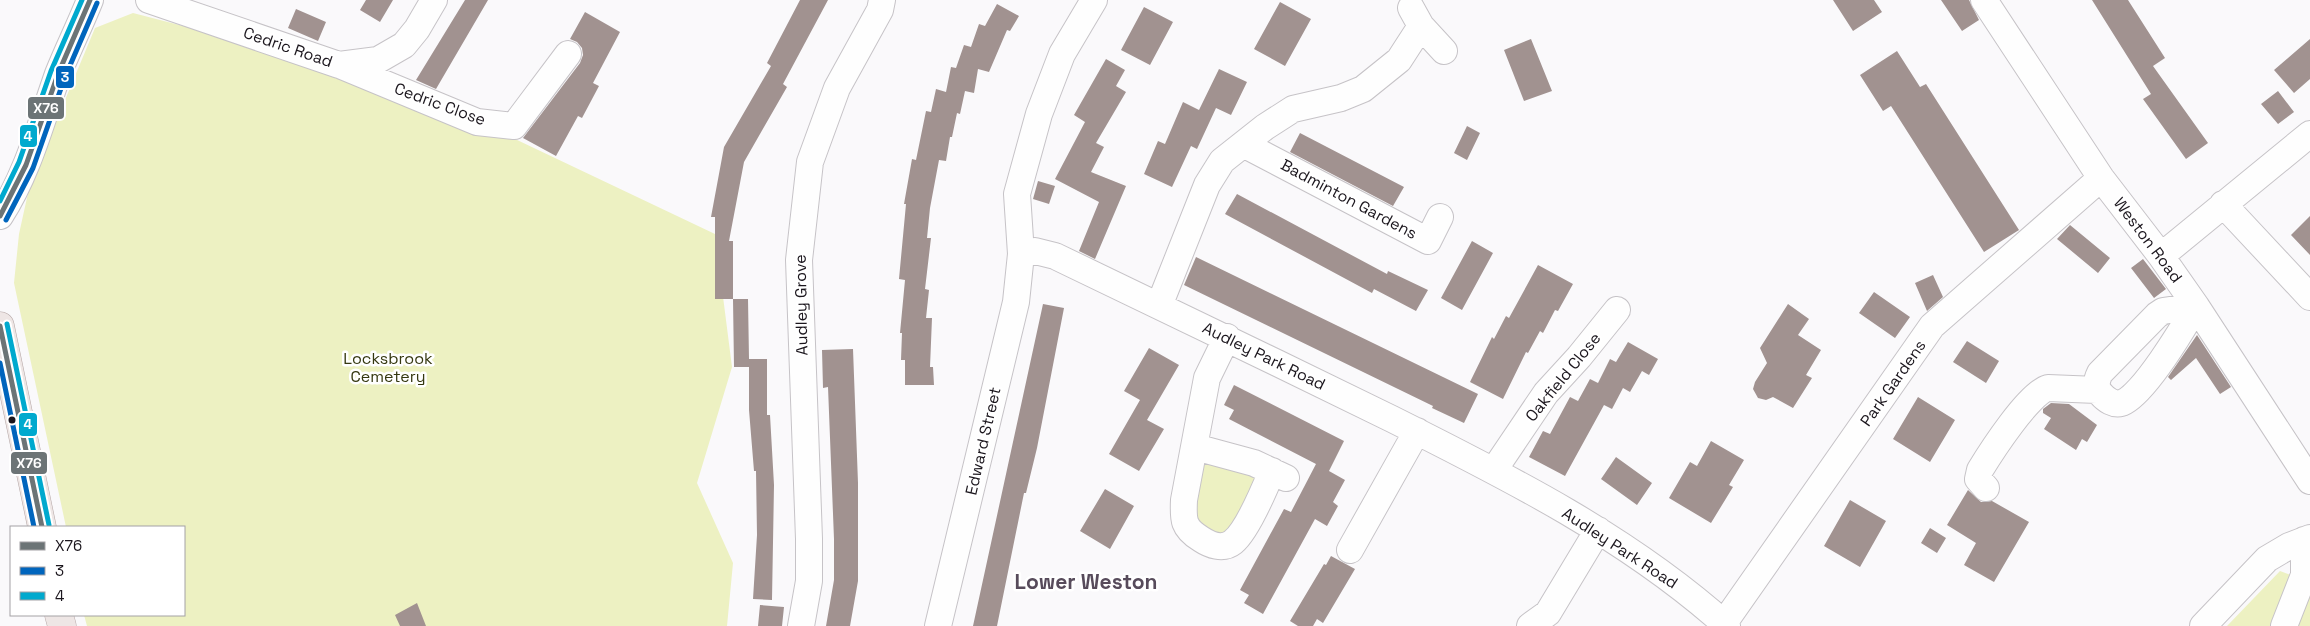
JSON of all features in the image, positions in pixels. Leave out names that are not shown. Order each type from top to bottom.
[{"type":"main road","points":[[0,326],[42,526]]},
{"type":"street","points":[[0,216],[13,196],[24,170],[59,72],[90,0]]},
{"type":"street","name":"Cedric Road","points":[[149,0],[339,65],[378,60],[404,45],[434,0]]},
{"type":"street","name":"Audley Grove","points":[[801,626],[809,581],[809,539],[799,260],[810,162],[837,88],[880,10],[882,0]]},
{"type":"street","points":[[1021,254],[1018,194],[1039,114],[1062,54],[1094,0]]},
{"type":"street","name":"Weston Road","points":[[1984,0],[2101,178],[2161,256],[2196,306],[2310,481]]},
{"type":"street","points":[[1159,306],[1206,185],[1222,161],[1245,145],[1265,127],[1293,109],[1341,98],[1363,89],[1398,60],[1416,17],[1444,51]]},
{"type":"street","name":"Cedric Close","points":[[339,65],[477,122],[514,126],[568,54]]},
{"type":"street","points":[[2161,256],[2222,204],[2310,134]]},
{"type":"street","name":"Badminton Gardens","points":[[1245,145],[1428,241],[1440,217]]},
{"type":"street","name":"Park Gardens","points":[[1725,624],[1932,326],[2101,178]]},
{"type":"street","points":[[2222,204],[2310,297]]},
{"type":"street","name":"Audley Park Road","points":[[1021,254],[1035,251],[1055,256],[1227,337],[1494,470],[1598,530],[1663,573],[1725,624]]},
{"type":"street","name":"Edward Street","points":[[938,626],[1016,302],[1021,254]]},
{"type":"street","points":[[1986,488],[1978,479],[1980,470],[2025,406],[2041,390],[2048,388],[2097,390],[2112,403],[2121,403],[2129,399],[2164,358],[2196,306]]},
{"type":"street","points":[[2097,390],[2096,382],[2100,373],[2151,320],[2164,312],[2196,306]]},
{"type":"street","name":"Oakfield Close","points":[[1494,470],[1546,393],[1579,358],[1617,312]]},
{"type":"street","points":[[1195,447],[1254,463],[1279,474],[1265,488],[1242,530],[1232,543],[1219,547],[1203,540],[1188,530],[1183,517],[1184,500],[1207,378],[1227,337]]},
{"type":"street","points":[[1350,550],[1417,432]]},
{"type":"street","points":[[1530,626],[1548,613],[1598,530]]},
{"type":"street","points":[[2203,626],[2267,559],[2289,546],[2307,539],[2304,575],[2284,626]]},
{"type":"green space","name":"Locksbrook Cemetery","points":[[133,13],[218,35],[335,74],[515,139],[715,234],[732,367],[697,483],[733,563],[727,626],[87,626],[84,616],[185,616],[185,526],[66,526],[14,283],[19,234],[30,184],[95,28]]},
{"type":"green space","points":[[1207,462],[1255,474],[1255,487],[1226,533],[1212,532],[1203,527],[1198,520],[1196,511],[1197,489],[1202,466]]},
{"type":"green space","points":[[2280,571],[2310,582],[2310,626],[2227,626]]},
{"type":"building","points":[[366,0],[393,0],[380,22],[360,10]]},
{"type":"building","points":[[465,0],[488,0],[436,89],[416,80]]},
{"type":"building","points":[[800,0],[828,0],[783,84],[787,87],[744,162],[729,241],[733,241],[733,299],[715,299],[715,217],[711,217],[724,147],[771,66],[767,63]]},
{"type":"building","points":[[1833,0],[1874,0],[1882,12],[1853,31]]},
{"type":"building","points":[[1941,0],[1969,0],[1979,20],[1962,31]]},
{"type":"building","points":[[2092,0],[2128,0],[2165,58],[2153,66],[2208,143],[2186,159],[2143,99],[2151,94]]},
{"type":"building","points":[[1280,2],[1311,19],[1285,66],[1254,49]]},
{"type":"building","points":[[997,4],[1019,16],[1010,31],[1007,30],[989,72],[978,69],[974,93],[965,91],[960,114],[957,113],[952,137],[950,137],[946,161],[939,160],[930,208],[927,238],[931,238],[925,289],[929,290],[926,318],[932,318],[930,367],[933,367],[934,385],[905,385],[905,360],[901,360],[902,333],[900,333],[905,280],[899,279],[906,204],[904,204],[912,159],[916,160],[926,111],[931,112],[936,89],[946,92],[951,67],[956,68],[964,45],[971,47],[979,24],[985,26]]},
{"type":"building","points":[[1144,7],[1173,22],[1150,65],[1121,50]]},
{"type":"building","points":[[296,9],[326,22],[318,41],[288,28]]},
{"type":"building","points":[[585,12],[620,32],[593,83],[599,86],[582,118],[578,116],[556,156],[523,138],[580,63],[583,55],[582,48],[577,42],[570,39]]},
{"type":"building","points":[[1531,39],[1552,91],[1524,101],[1504,50]]},
{"type":"building","points":[[2310,39],[2310,79],[2294,93],[2274,70]]},
{"type":"building","points":[[1897,51],[1920,87],[1926,84],[2019,230],[1984,252],[1891,106],[1883,111],[1860,75]]},
{"type":"building","points":[[1106,59],[1125,70],[1116,86],[1126,92],[1096,143],[1104,147],[1091,172],[1126,186],[1095,259],[1079,251],[1099,202],[1055,179],[1085,122],[1074,115]]},
{"type":"building","points":[[1219,69],[1247,82],[1231,115],[1216,108],[1197,149],[1191,146],[1172,187],[1144,174],[1158,141],[1165,144],[1183,102],[1199,110]]},
{"type":"building","points":[[2278,91],[2294,112],[2278,124],[2261,104]]},
{"type":"building","points":[[1467,126],[1480,133],[1467,160],[1454,153]]},
{"type":"building","points":[[1300,133],[1404,187],[1393,206],[1290,152]]},
{"type":"building","points":[[1038,181],[1055,186],[1049,204],[1033,199]]},
{"type":"building","points":[[1237,194],[1387,274],[1388,271],[1428,290],[1416,311],[1374,289],[1372,293],[1225,214]]},
{"type":"building","points":[[2310,216],[2310,255],[2291,235]]},
{"type":"building","points":[[2070,225],[2110,258],[2098,273],[2057,239]]},
{"type":"building","points":[[1472,241],[1493,253],[1462,310],[1441,298]]},
{"type":"building","points":[[1196,257],[1478,394],[1464,423],[1432,408],[1433,406],[1184,285]]},
{"type":"building","points":[[2143,259],[2166,289],[2154,298],[2131,268]]},
{"type":"building","points":[[1538,265],[1573,284],[1558,311],[1555,310],[1543,333],[1540,331],[1528,353],[1526,352],[1503,399],[1470,382],[1492,337],[1494,339],[1506,316],[1509,318]]},
{"type":"building","points":[[1933,275],[1943,297],[1927,311],[1915,283]]},
{"type":"building","points":[[1874,292],[1910,317],[1895,338],[1859,313]]},
{"type":"building","points":[[733,299],[748,299],[749,359],[767,359],[767,415],[770,415],[774,485],[772,600],[753,599],[757,535],[756,471],[754,471],[749,410],[749,367],[734,367]]},
{"type":"building","points":[[1043,304],[1064,308],[1037,448],[1026,493],[1024,493],[997,626],[973,626]]},
{"type":"building","points":[[1788,304],[1809,319],[1798,335],[1821,350],[1806,375],[1812,378],[1793,408],[1773,397],[1766,400],[1758,398],[1753,389],[1755,382],[1767,363],[1760,348]]},
{"type":"building","points":[[2197,335],[2231,387],[2220,394],[2196,358],[2171,380],[2168,377]]},
{"type":"building","points":[[1967,341],[1999,361],[1986,383],[1953,362]]},
{"type":"building","points":[[1628,342],[1658,359],[1649,375],[1642,371],[1630,392],[1623,388],[1612,409],[1604,405],[1565,476],[1529,457],[1543,431],[1550,434],[1570,397],[1578,401],[1590,379],[1598,383],[1610,359],[1616,362]]},
{"type":"building","points":[[1149,348],[1179,365],[1147,420],[1164,429],[1139,471],[1109,454],[1140,400],[1124,391]]},
{"type":"building","points":[[853,349],[858,483],[858,581],[850,626],[826,626],[834,580],[834,539],[828,387],[823,388],[822,350]]},
{"type":"building","points":[[1234,385],[1344,441],[1329,471],[1345,480],[1333,502],[1338,506],[1327,526],[1315,519],[1263,614],[1244,603],[1249,595],[1240,590],[1284,509],[1291,512],[1316,464],[1229,419],[1234,410],[1224,405]]},
{"type":"building","points":[[1918,397],[1955,420],[1930,462],[1893,439]]},
{"type":"building","points":[[2051,403],[2069,404],[2097,425],[2087,442],[2082,439],[2076,450],[2044,429],[2051,418],[2043,413],[2043,409]]},
{"type":"building","points":[[1711,441],[1744,460],[1729,485],[1733,487],[1711,523],[1669,498],[1690,462],[1697,466]]},
{"type":"building","points":[[1616,457],[1652,483],[1637,505],[1601,479]]},
{"type":"building","points":[[1105,489],[1134,506],[1110,549],[1080,531]]},
{"type":"building","points":[[1968,490],[1981,502],[1992,501],[2029,522],[1994,582],[1964,565],[1976,543],[1947,525]]},
{"type":"building","points":[[1850,500],[1886,521],[1860,567],[1824,546]]},
{"type":"building","points":[[1930,528],[1946,538],[1937,553],[1921,543]]},
{"type":"building","points":[[1331,556],[1355,569],[1323,623],[1317,619],[1313,626],[1298,626],[1290,621],[1324,564],[1326,565]]},
{"type":"building","points":[[417,603],[426,626],[400,626],[395,615]]},
{"type":"building","points":[[760,605],[784,607],[782,626],[758,626]]},
{"type":"transit line","name":"4","points":[[0,201],[19,162],[51,71],[82,0]]},
{"type":"transit line","name":"X76","points":[[0,216],[26,165],[58,74],[90,0]]},
{"type":"transit line","name":"3","points":[[6,220],[33,168],[65,77],[97,3]]},
{"type":"transit line","name":"4","points":[[7,324],[49,525]]},
{"type":"transit line","name":"X76","points":[[0,326],[42,526]]},
{"type":"transit line","name":"3","points":[[0,363],[34,526]]},
{"type":"district","name":"Lower Weston","points":[[1086,581]]}]
